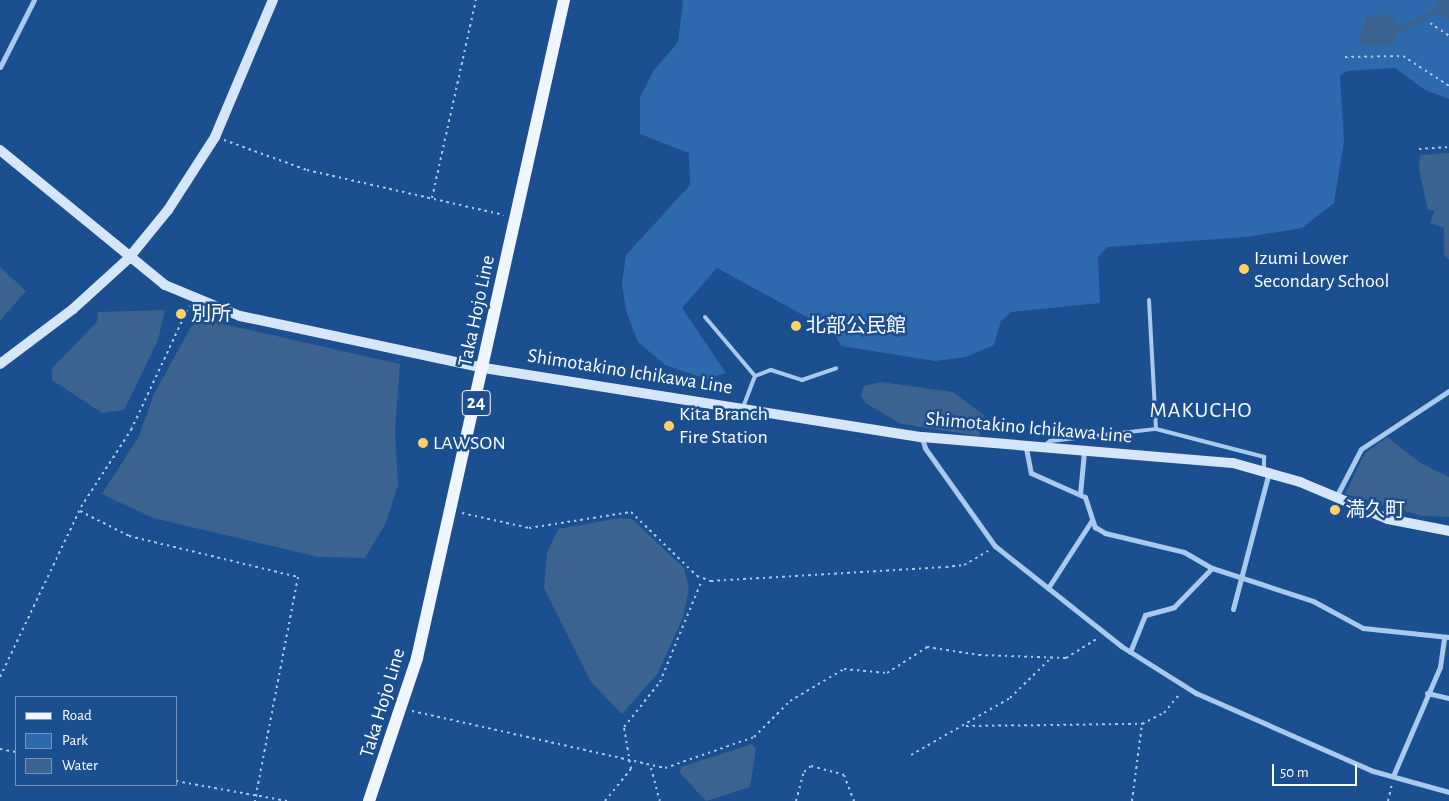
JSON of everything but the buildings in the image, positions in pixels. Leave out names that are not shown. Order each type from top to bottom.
[{"type":"main road","points":[[0,364],[72,309],[128,259],[168,210],[215,137],[273,0]]},
{"type":"main road","name":"Taka Hojo Line","points":[[369,801],[403,709],[453,510],[564,0]]},
{"type":"main road","name":"Shimotakino Ichikawa Line","points":[[0,150],[128,259],[193,300],[240,316],[484,368],[922,437],[1026,448],[1208,459],[1267,471],[1388,519],[1449,531]]},
{"type":"street","points":[[0,67],[34,0]]},
{"type":"street","points":[[1335,499],[1361,449],[1449,392]]},
{"type":"street","points":[[922,437],[925,448],[995,546],[1130,652],[1185,687],[1393,776],[1449,792]]},
{"type":"street","points":[[1026,448],[1032,473],[1080,494],[1091,506],[1092,520],[1048,588]]},
{"type":"street","points":[[1080,494],[1084,452]]},
{"type":"street","points":[[1233,609],[1267,471]]},
{"type":"street","points":[[1092,520],[1105,533],[1184,552],[1212,568],[1313,602],[1363,628],[1447,637],[1440,667],[1393,776]]},
{"type":"street","points":[[1130,652],[1145,615],[1174,607],[1212,568]]},
{"type":"street","points":[[1428,694],[1449,698]]},
{"type":"lane","points":[[1149,300],[1156,429]]},
{"type":"lane","points":[[705,317],[755,376]]},
{"type":"lane","points":[[743,408],[755,376],[771,370],[802,380],[836,368]]},
{"type":"lane","points":[[1041,449],[1050,441],[1156,429],[1264,457],[1267,471]]},
{"type":"path","points":[[432,198],[476,0]]},
{"type":"path","points":[[1430,22],[1449,36]]},
{"type":"path","points":[[1345,57],[1403,56],[1449,86]]},
{"type":"path","points":[[215,137],[307,170],[517,218]]},
{"type":"path","points":[[1419,149],[1449,147]]},
{"type":"path","points":[[0,677],[80,511],[131,430],[193,300]]},
{"type":"path","points":[[453,510],[529,528],[631,512],[702,580],[955,566],[995,546]]},
{"type":"path","points":[[80,511],[129,536],[298,577],[254,801]]},
{"type":"path","points":[[605,801],[631,769],[632,762],[624,727],[660,682],[702,580]]},
{"type":"path","points":[[403,709],[651,768],[665,768],[754,737],[790,701],[844,669],[887,673],[927,647],[1049,660],[1075,654],[1103,632]]},
{"type":"path","points":[[911,755],[966,726],[1023,688],[1049,660]]},
{"type":"path","points":[[966,726],[1142,724],[1164,713],[1185,687]]},
{"type":"path","points":[[1132,801],[1142,724]]},
{"type":"path","points":[[0,749],[15,752]]},
{"type":"path","points":[[796,801],[804,772],[811,766],[844,775],[854,801]]},
{"type":"path","points":[[651,768],[660,801]]},
{"type":"path","points":[[1388,801],[1393,776]]},
{"type":"path","points":[[178,781],[287,801]]},
{"type":"green space","points":[[683,0],[1449,0],[1449,99],[1425,90],[1395,68],[1347,71],[1340,76],[1344,141],[1334,203],[1302,228],[1246,237],[1107,247],[1098,257],[1100,303],[1011,312],[1001,321],[994,345],[966,357],[935,361],[841,346],[834,332],[717,268],[682,308],[726,373],[706,379],[665,365],[638,342],[626,311],[622,283],[626,255],[690,185],[689,153],[640,134],[640,97],[654,70],[678,42]]},
{"type":"water","points":[[1436,0],[1449,0],[1449,22],[1437,13],[1396,34],[1394,45],[1359,46],[1366,16],[1377,18],[1390,13],[1398,27],[1437,8]]},
{"type":"water","points":[[1449,153],[1449,260],[1444,254],[1444,228],[1430,223],[1435,210],[1428,210],[1419,170],[1420,155]]},
{"type":"water","points":[[0,267],[26,291],[0,321]]},
{"type":"water","points":[[165,310],[158,340],[124,410],[102,413],[52,380],[52,368],[97,322],[98,312]]},
{"type":"water","points":[[196,318],[400,364],[395,430],[398,485],[386,523],[365,558],[318,557],[153,518],[102,494],[139,436],[154,394]]},
{"type":"water","points":[[881,382],[953,392],[984,415],[979,436],[901,424],[865,403],[861,395],[864,386]]},
{"type":"water","points":[[1387,437],[1419,462],[1449,477],[1449,517],[1422,516],[1345,494],[1365,453]]},
{"type":"water","points":[[620,518],[632,519],[684,568],[689,589],[683,617],[658,673],[622,714],[591,682],[544,588],[547,553],[558,529]]},
{"type":"water","points":[[752,744],[756,749],[750,787],[706,801],[680,773],[681,767]]},
{"type":"place","name":"Izumi Lower Secondary School","points":[[1244,269]]},
{"type":"place","name":"別所","points":[[181,314]]},
{"type":"place","name":"北部公民館","points":[[796,326]]},
{"type":"place","name":"Kita Branch Fire Station","points":[[669,426]]},
{"type":"place","name":"LAWSON","points":[[423,443]]},
{"type":"place","name":"満久町","points":[[1335,510]]},
{"type":"district","name":"MAKUCHO","points":[[1201,411]]}]
